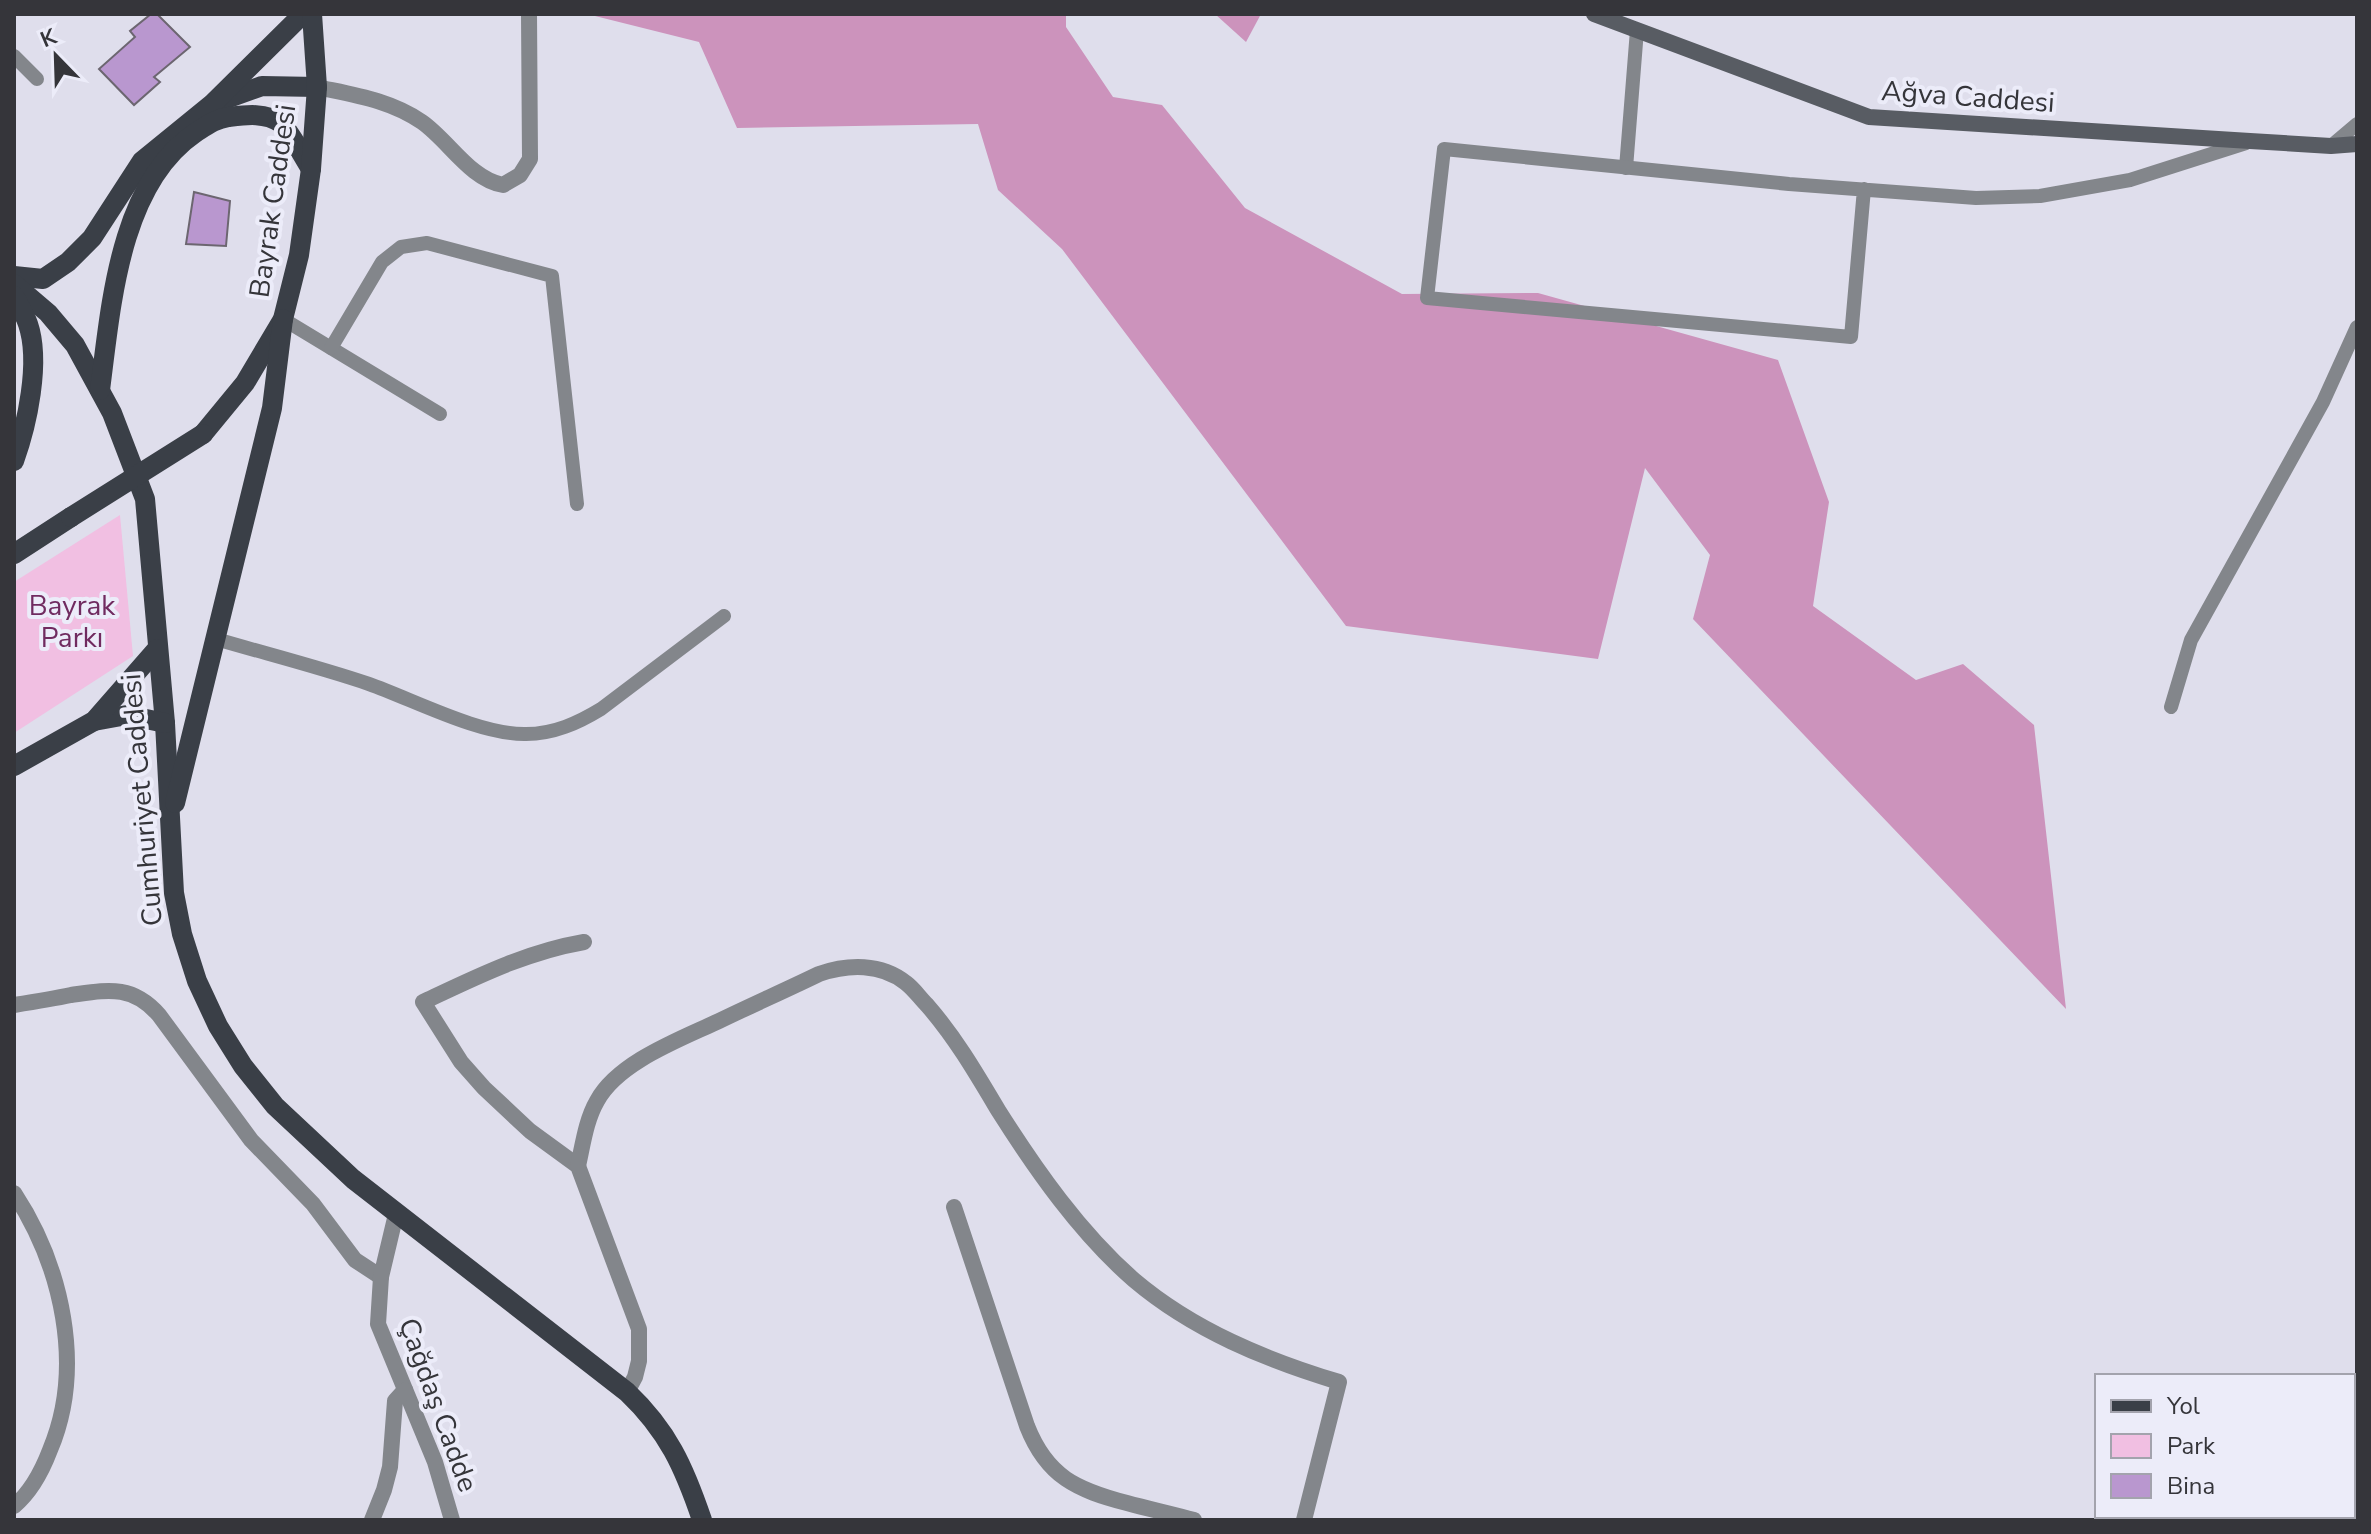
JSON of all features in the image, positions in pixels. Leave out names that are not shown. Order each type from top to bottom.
[{"type":"main road","points":[[14,276],[43,279],[68,262],[92,238],[142,161],[212,104],[303,14]]},
{"type":"main road","name":"Bayrak Caddesi","points":[[14,554],[203,434],[245,383],[283,319],[299,255],[311,169],[317,87],[312,14]]},
{"type":"main road","points":[[212,104],[262,86],[317,87]]},
{"type":"main road","points":[[100,390],[113,288],[132,221],[156,173],[179,145],[217,119],[253,114],[282,123],[311,169]]},
{"type":"main road","name":"Cumhuriyet Caddesi","points":[[14,284],[48,313],[75,345],[112,413],[145,499],[165,723],[174,893],[182,934],[197,981],[218,1026],[243,1066],[275,1106],[353,1179],[627,1392],[647,1411],[672,1445],[702,1520]]},
{"type":"main road","points":[[14,296],[28,324],[35,357],[23,435],[14,461]]},
{"type":"main road","points":[[169,822],[272,408],[283,319]]},
{"type":"main road","points":[[94,721],[157,649]]},
{"type":"main road","points":[[14,766],[94,721],[127,715],[165,723]]},
{"type":"street","points":[[317,87],[382,101],[422,122],[488,183],[503,185],[520,175],[530,159],[529,14]]},
{"type":"street","name":"Ağva Caddesi","points":[[1594,14],[1869,117],[2331,146],[2357,144]]},
{"type":"street","points":[[584,942],[559,946],[512,961],[423,1002],[461,1062],[484,1088],[530,1131],[578,1166],[639,1329],[639,1361],[627,1392]]},
{"type":"street","points":[[578,1166],[591,1112],[597,1100],[613,1079],[637,1063],[664,1047],[836,968],[853,966],[896,976],[949,1030],[1014,1134],[1062,1201],[1134,1280],[1220,1336],[1259,1354],[1339,1382],[1304,1520]]},
{"type":"street","points":[[14,1005],[106,990],[126,992],[145,1001],[159,1015],[251,1140],[313,1204],[355,1260],[381,1277]]},
{"type":"street","points":[[14,1193],[35,1230],[58,1292],[67,1378],[61,1419],[47,1460],[25,1497],[14,1506]]},
{"type":"street","points":[[954,1207],[1027,1426],[1041,1455],[1062,1477],[1087,1492],[1194,1520]]},
{"type":"street","name":"Çağdaş Cadde","points":[[396,1214],[381,1277],[378,1324],[435,1462],[452,1520]]},
{"type":"street","points":[[372,1520],[390,1467],[395,1401],[405,1390]]},
{"type":"lane","points":[[1626,168],[1637,30]]},
{"type":"lane","points":[[14,56],[37,79]]},
{"type":"lane","points":[[2331,146],[2357,124]]},
{"type":"lane","points":[[1864,189],[1851,337],[1427,298],[1444,149],[1976,198],[2040,196],[2130,180],[2250,141]]},
{"type":"lane","points":[[331,348],[382,262],[401,247],[427,243],[552,276],[577,504]]},
{"type":"lane","points":[[283,319],[440,414]]},
{"type":"lane","points":[[2171,707],[2191,640],[2323,402],[2357,327]]},
{"type":"lane","points":[[216,639],[368,684],[487,729],[526,734],[584,720],[724,616]]},
{"type":"green space","name":"Bayrak Parkı","points":[[120,515],[133,656],[14,733],[14,582]]},
{"type":"shaded area","points":[[587,14],[1066,14],[1066,27],[1113,97],[1162,105],[1245,208],[1402,294],[1538,293],[1778,360],[1829,502],[1813,606],[1916,680],[1963,664],[2034,725],[2066,1009],[1693,619],[1710,555],[1645,468],[1598,659],[1346,626],[1062,249],[998,190],[978,124],[737,128],[699,42]]},
{"type":"shaded area","points":[[1215,14],[1261,14],[1246,42]]},
{"type":"building","points":[[151,14],[157,14],[190,47],[154,77],[160,82],[134,105],[99,69],[135,37],[130,31]]},
{"type":"building","points":[[194,192],[230,201],[226,246],[186,244]]}]
